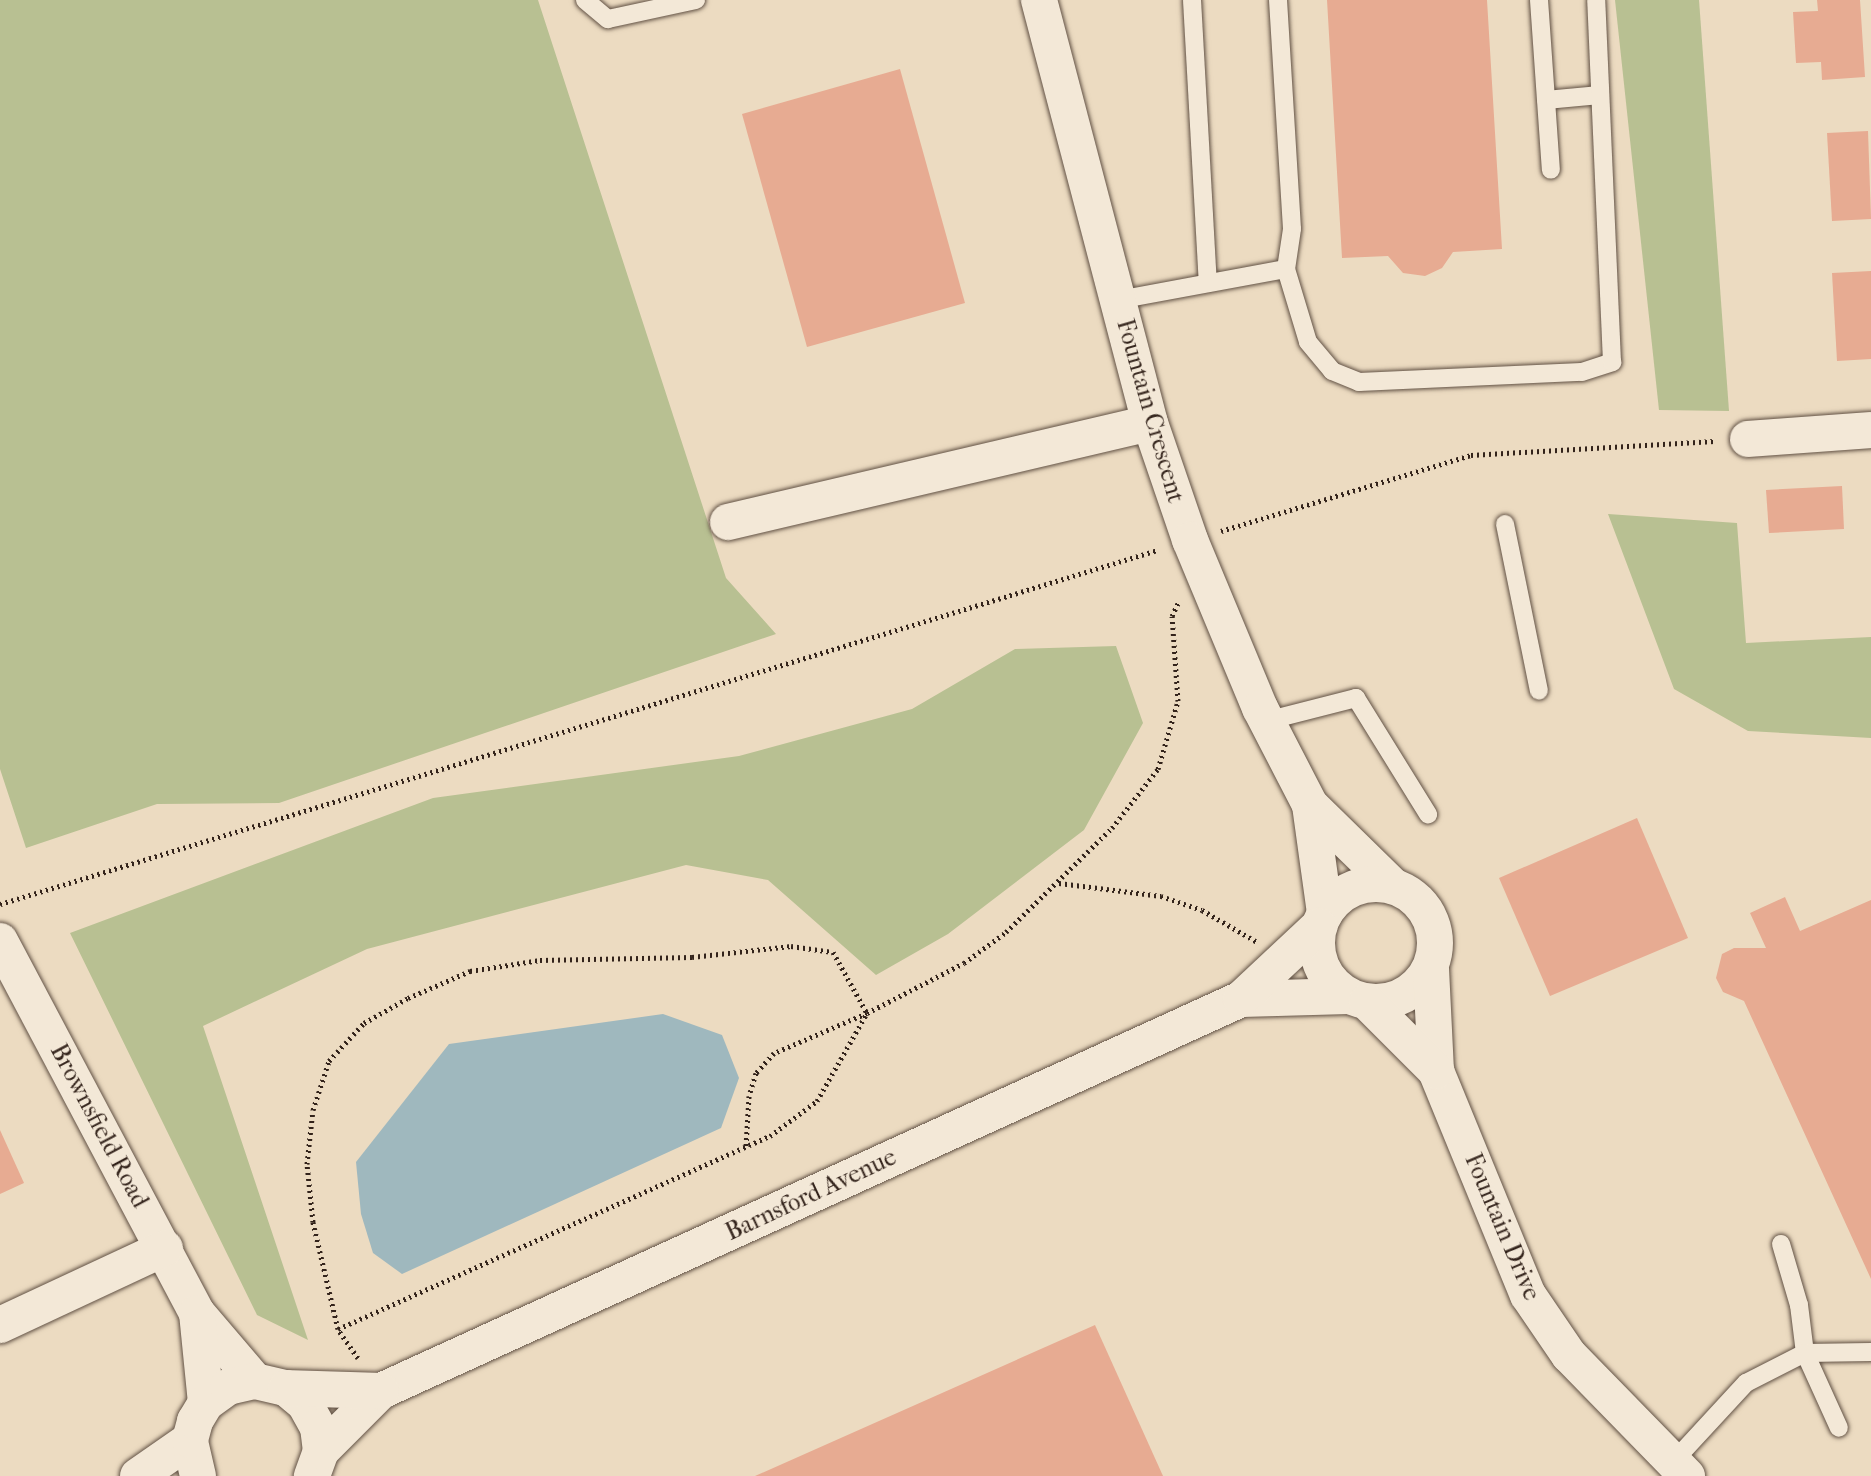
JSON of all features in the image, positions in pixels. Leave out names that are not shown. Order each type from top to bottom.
[{"type":"street","name":"Fountain Crescent","points":[[1039,0],[1150,423],[1190,540],[1266,721],[1310,805],[1393,886]]},
{"type":"street","points":[[728,522],[1150,423]]},
{"type":"street","points":[[1748,439],[1871,430]]},
{"type":"street","name":"Fountain Crescent","points":[[1310,805],[1322,920]]},
{"type":"street","points":[[1393,886],[1426,910],[1436,950],[1431,969],[1403,997],[1358,999],[1335,987],[1319,959],[1322,920],[1353,888],[1393,886]]},
{"type":"street","name":"Barnsford Avenue","points":[[316,1463],[381,1391],[1241,999],[1322,920]]},
{"type":"street","name":"Brownsfield Road","points":[[2,948],[165,1248],[197,1313],[270,1385]]},
{"type":"street","name":"Fountain Drive","points":[[1431,969],[1436,1071],[1528,1295],[1569,1355],[1680,1469]]},
{"type":"street","name":"Barnsford Avenue","points":[[1241,999],[1358,999]]},
{"type":"street","name":"Fountain Drive","points":[[1358,999],[1436,1071]]},
{"type":"street","points":[[0,1325],[165,1248]]},
{"type":"street","name":"Brownsfield Road","points":[[197,1313],[206,1403]]},
{"type":"street","name":"Barnsford Avenue","points":[[206,1403],[228,1387],[270,1385],[381,1391]]},
{"type":"street","name":"Barnsford Avenue","points":[[270,1385],[305,1404],[318,1427],[316,1463]]},
{"type":"street","points":[[138,1476],[190,1440],[206,1403]]},
{"type":"street","points":[[190,1440],[198,1476]]},
{"type":"lane","points":[[585,0],[608,19],[696,0]]},
{"type":"lane","points":[[1192,0],[1208,283]]},
{"type":"lane","points":[[1278,0],[1292,229],[1286,269],[1308,342],[1332,371],[1359,382],[1582,372],[1612,362],[1596,0]]},
{"type":"lane","points":[[1539,0],[1551,170]]},
{"type":"lane","points":[[1546,100],[1600,95]]},
{"type":"lane","points":[[1118,300],[1286,269]]},
{"type":"lane","points":[[1505,524],[1539,691]]},
{"type":"lane","points":[[1266,721],[1356,698],[1428,814]]},
{"type":"lane","points":[[1781,1244],[1799,1305],[1805,1353],[1839,1428]]},
{"type":"lane","points":[[1680,1469],[1746,1383],[1805,1353],[1871,1352]]},
{"type":"path","points":[[0,904],[1471,455],[1748,439]]},
{"type":"path","points":[[746,1147],[749,1096],[756,1073],[774,1053],[867,1013],[964,963],[1006,932],[1112,828],[1158,769],[1178,701],[1172,616],[1183,591],[1206,578]]},
{"type":"path","points":[[1058,883],[1161,896],[1202,910],[1265,947],[1275,966]]},
{"type":"path","points":[[381,1391],[338,1329],[313,1222],[307,1164],[313,1110],[329,1061],[364,1023],[470,971],[540,960],[692,957],[791,946],[833,952],[867,1013]]},
{"type":"path","points":[[338,1329],[746,1147],[817,1101],[867,1013]]},
{"type":"green space","points":[[0,0],[538,0],[726,578],[776,634],[279,803],[157,804],[26,848],[0,769]]},
{"type":"green space","points":[[1615,0],[1699,0],[1729,411],[1659,410]]},
{"type":"green space","points":[[1608,514],[1737,523],[1746,643],[1871,637],[1871,738],[1748,731],[1674,689]]},
{"type":"green space","points":[[1116,646],[1143,723],[1084,830],[948,934],[876,975],[768,880],[686,865],[367,949],[203,1026],[308,1340],[257,1315],[70,933],[433,798],[739,756],[912,709],[1015,649]]},
{"type":"water","points":[[663,1014],[722,1035],[739,1078],[721,1128],[402,1274],[373,1253],[361,1214],[356,1162],[449,1044]]},
{"type":"building","points":[[1327,0],[1487,0],[1502,249],[1453,252],[1442,268],[1425,276],[1403,273],[1388,256],[1342,258]]},
{"type":"building","points":[[1817,0],[1860,0],[1865,77],[1822,80],[1821,62],[1796,63],[1793,12],[1818,11]]},
{"type":"building","points":[[900,69],[965,303],[807,347],[742,114]]},
{"type":"building","points":[[1868,131],[1871,219],[1832,221],[1827,133]]},
{"type":"building","points":[[1871,271],[1871,359],[1837,361],[1832,273]]},
{"type":"building","points":[[1842,486],[1844,529],[1769,533],[1766,490]]},
{"type":"building","points":[[1637,818],[1688,938],[1550,996],[1499,878]]},
{"type":"building","points":[[1785,897],[1800,931],[1871,900],[1871,1279],[1744,1001],[1723,992],[1716,978],[1722,954],[1734,948],[1766,948],[1750,913]]},
{"type":"building","points":[[0,1130],[24,1183],[0,1194]]},
{"type":"building","points":[[1095,1325],[1163,1476],[755,1476]]}]
